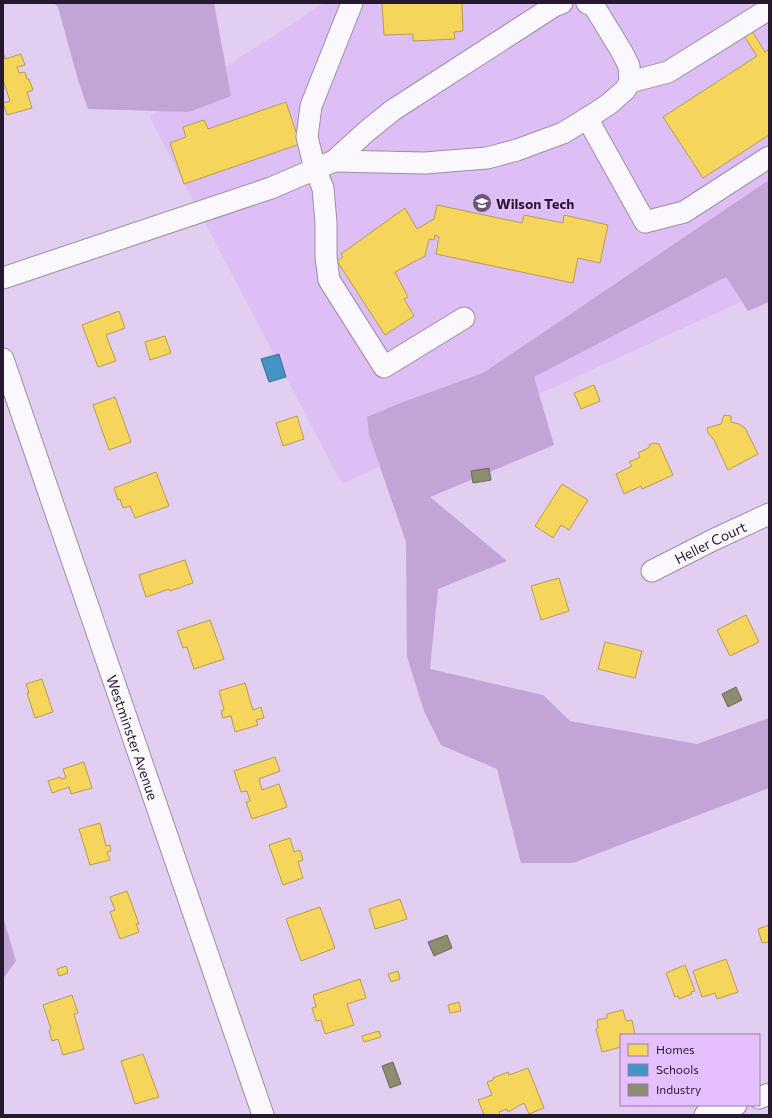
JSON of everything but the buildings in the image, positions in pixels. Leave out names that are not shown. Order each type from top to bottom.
[{"type":"street","points":[[352,3],[311,106],[308,137],[325,165],[322,188],[326,223],[326,257],[330,280],[384,367],[464,318]]},
{"type":"street","points":[[3,278],[263,190],[325,165],[393,110],[554,6],[562,3]]},
{"type":"street","points":[[325,165],[425,163],[487,158],[517,150],[562,133],[587,118],[609,104],[625,90],[630,82],[628,66],[622,52],[594,6],[587,3]]},
{"type":"street","points":[[630,82],[668,72],[769,9]]},
{"type":"street","points":[[587,118],[645,222],[684,212],[769,157]]},
{"type":"street","name":"Westminster Avenue","points":[[3,359],[263,1115]]},
{"type":"street","name":"Heller Court","points":[[652,570],[769,514]]},
{"type":"street","points":[[705,1115],[733,1106]]},
{"type":"shaded area","points":[[54,3],[214,3],[231,96],[189,112],[88,109],[78,80],[58,7]]},
{"type":"shaded area","name":"Wilson Tech","points":[[324,3],[769,3],[769,289],[342,484],[149,116]]},
{"type":"shaded area","points":[[769,180],[769,302],[748,311],[726,277],[534,377],[554,445],[430,497],[507,561],[438,589],[430,669],[543,695],[570,721],[697,744],[769,718],[769,788],[573,863],[521,863],[497,769],[441,745],[424,711],[407,657],[406,542],[369,435],[367,417],[403,402],[483,373]]},
{"type":"shaded area","points":[[3,917],[16,961],[3,979]]},
{"type":"place","name":"Wilson Tech","points":[[482,203]]}]
